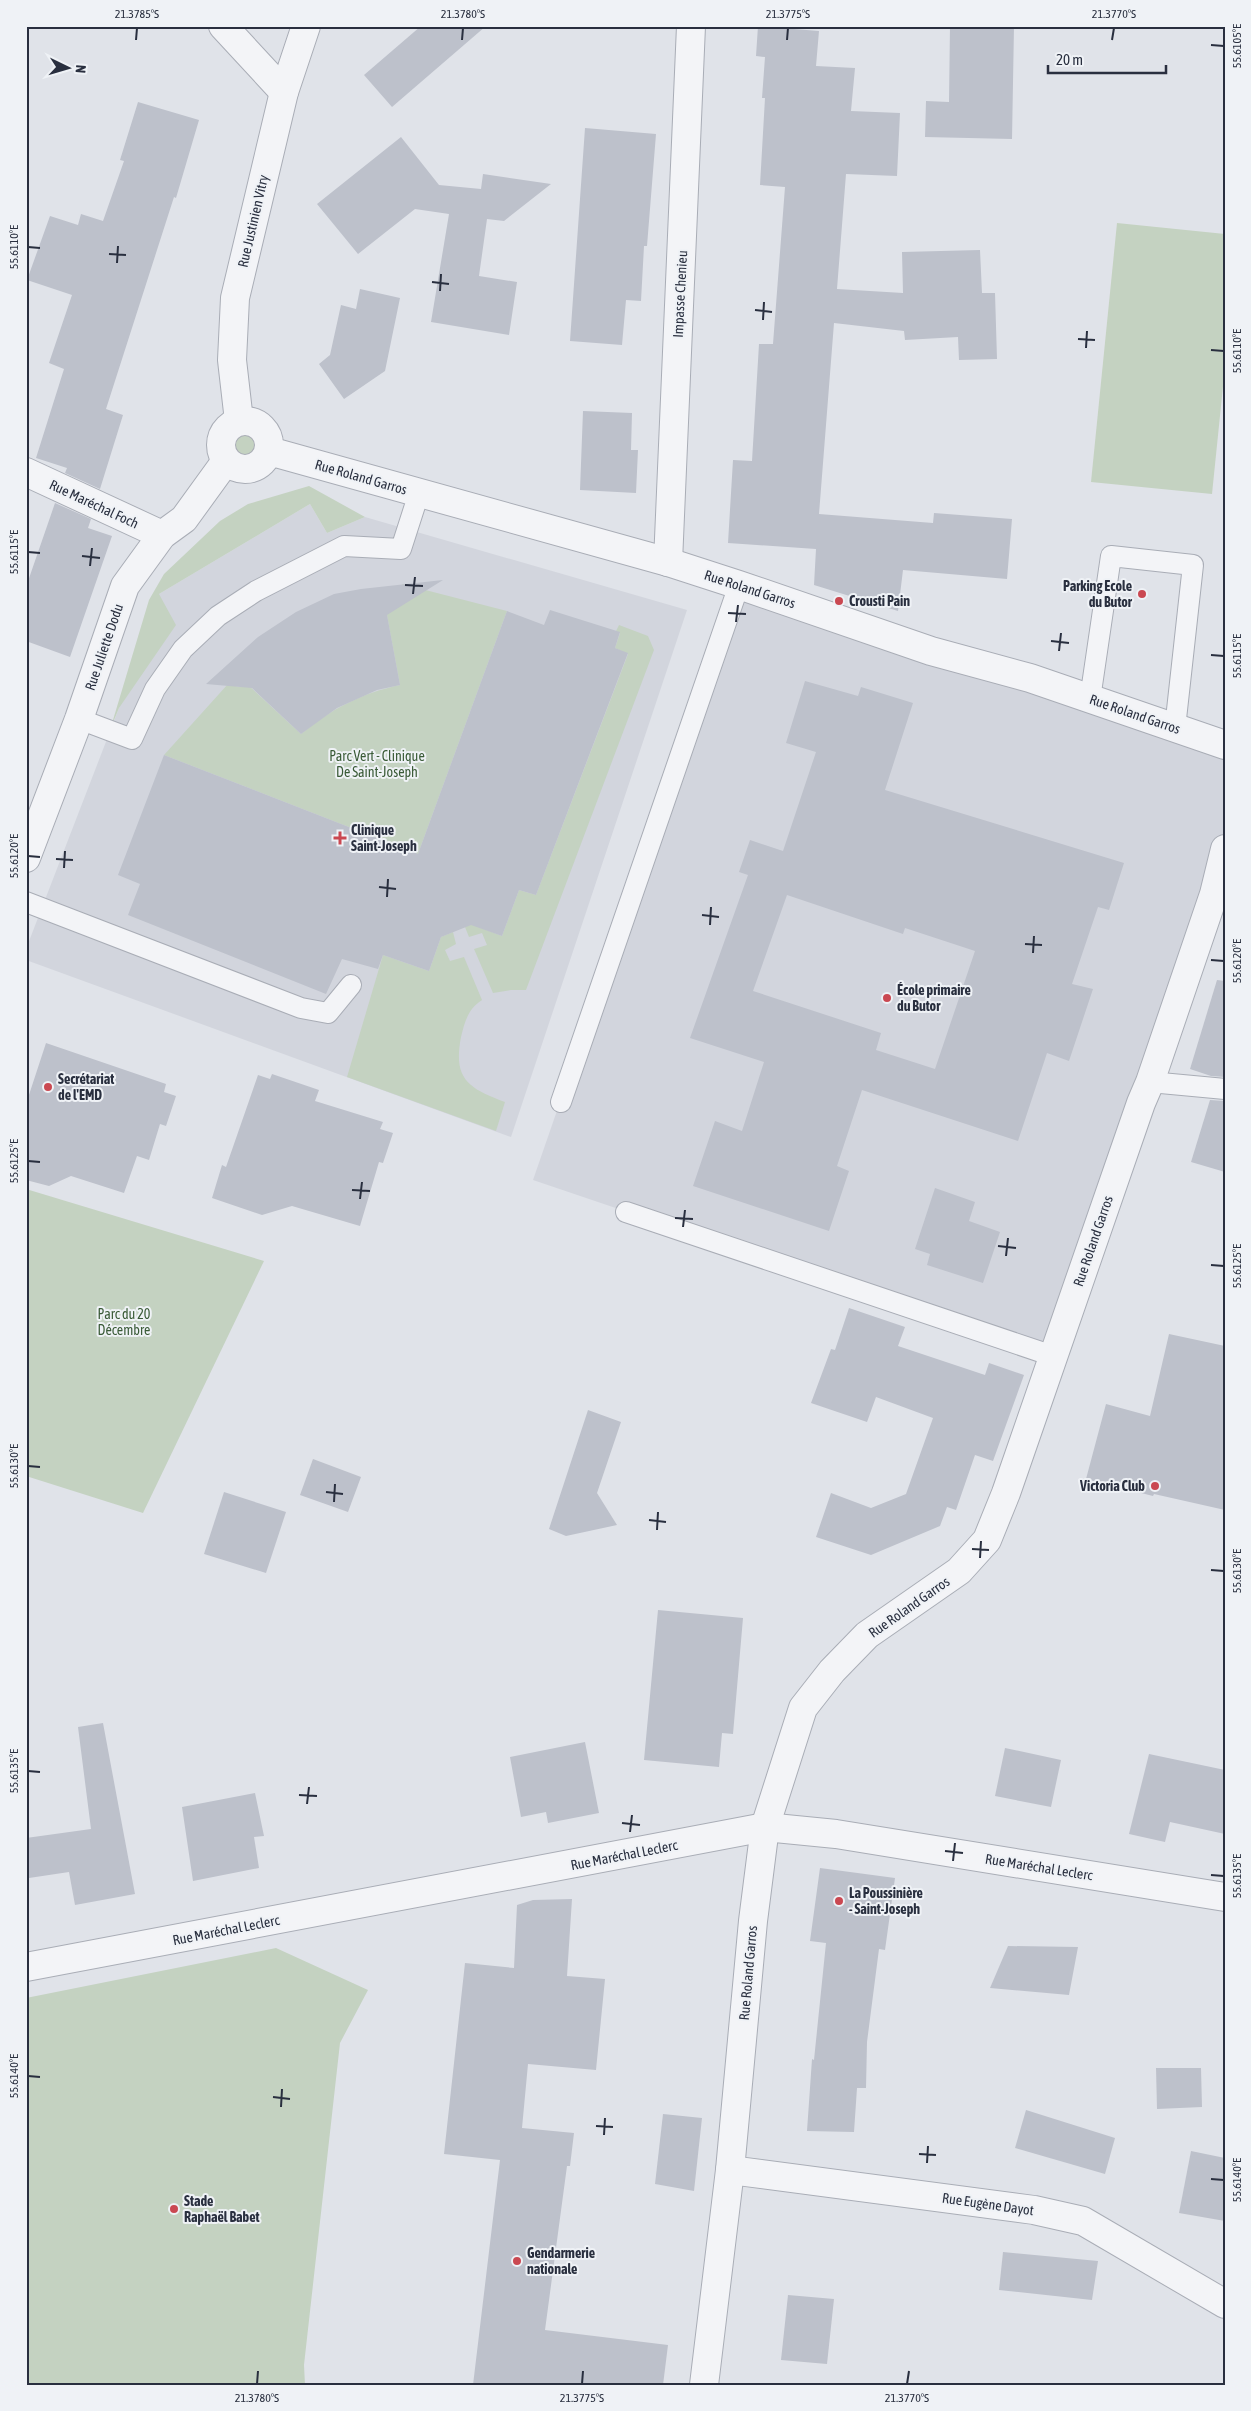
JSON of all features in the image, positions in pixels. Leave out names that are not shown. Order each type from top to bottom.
[{"type":"street","points":[[223,26],[284,92]]},
{"type":"street","name":"Rue Justinien Vitry","points":[[239,421],[232,360],[235,298],[284,92],[306,26]]},
{"type":"street","name":"Impasse Chenieu","points":[[668,562],[691,26]]},
{"type":"street","points":[[239,421],[247,421],[262,428],[268,435],[269,451],[260,465],[246,470],[232,466],[226,461],[222,454],[221,438],[225,430],[239,421]]},
{"type":"street","name":"Rue Roland Garros","points":[[269,451],[668,562],[739,584],[932,651],[1030,678],[1225,746]]},
{"type":"street","name":"Rue Juliette Dodu","points":[[26,858],[79,719],[125,586],[162,535],[184,519],[226,461]]},
{"type":"street","name":"Rue Maréchal Foch","points":[[26,472],[162,535]]},
{"type":"street","name":"Rue Roland Garros","points":[[704,2385],[730,2170],[753,1921],[765,1827],[802,1708],[832,1671],[868,1635],[959,1571],[987,1540],[1006,1493],[1140,1103],[1150,1082],[1214,894],[1225,849]]},
{"type":"street","name":"Rue Maréchal Leclerc","points":[[26,1967],[765,1827],[836,1834],[1225,1897]]},
{"type":"street","name":"Rue Eugène Dayot","points":[[730,2170],[1034,2210],[1083,2221],[1225,2304]]},
{"type":"lane","points":[[79,719],[132,739],[155,690],[183,649],[218,616],[256,591],[344,546],[401,550],[419,493]]},
{"type":"lane","points":[[1090,699],[1111,556],[1194,565],[1175,728]]},
{"type":"lane","points":[[561,1102],[739,584]]},
{"type":"lane","points":[[26,902],[301,1008],[328,1013],[351,985]]},
{"type":"lane","points":[[1150,1082],[1225,1089]]},
{"type":"lane","points":[[626,1212],[1053,1356]]},
{"type":"shaded area","name":"Clinique Saint-Joseph","points":[[310,504],[327,533],[365,517],[687,610],[511,1137],[26,960],[26,949],[119,708],[159,594]]},
{"type":"shaded area","name":"École primaire du Butor","points":[[739,585],[1225,745],[1225,849],[1053,1356],[533,1180]]},
{"type":"green space","points":[[1117,223],[1225,234],[1225,367],[1212,494],[1091,482]]},
{"type":"green space","points":[[240,421],[250,421],[262,428],[269,440],[269,450],[262,462],[250,469],[240,469],[232,465],[225,458],[221,450],[221,440],[225,432],[232,425]]},
{"type":"green space","points":[[309,486],[365,517],[327,533],[310,504],[159,594],[176,625],[119,708],[110,730],[149,600],[164,574],[220,521],[248,504]]},
{"type":"green space","name":"Parc Vert - Clinique De Saint-Joseph","points":[[402,584],[507,611],[418,854],[164,755],[228,684],[239,687],[246,683],[301,734],[335,710],[360,697],[400,685],[386,610],[406,596]]},
{"type":"green space","points":[[619,625],[648,636],[654,650],[526,990],[493,993],[474,949],[487,945],[482,933],[469,937],[465,927],[471,924],[502,936],[519,890],[536,895],[628,654],[615,648],[620,633],[616,631]]},
{"type":"green space","points":[[453,932],[456,944],[445,950],[450,961],[464,957],[482,1000],[473,1007],[466,1021],[461,1037],[459,1063],[466,1080],[473,1086],[481,1092],[505,1102],[496,1131],[347,1077],[383,955],[429,971],[441,937]]},
{"type":"green space","name":"Parc du 20 Décembre","points":[[26,1189],[264,1261],[143,1513],[26,1476]]},
{"type":"green space","name":"Stade Raphaël Babet","points":[[276,1948],[368,1990],[340,2043],[304,2365],[305,2385],[26,2385],[26,1998]]},
{"type":"building","points":[[421,26],[486,26],[392,107],[364,75]]},
{"type":"building","points":[[758,26],[794,26],[794,29],[819,31],[816,66],[855,68],[851,111],[900,113],[897,176],[846,174],[837,289],[903,293],[902,252],[980,250],[982,293],[995,293],[997,359],[959,360],[958,337],[905,340],[904,331],[834,323],[819,514],[933,523],[934,513],[1012,519],[1007,579],[903,570],[898,611],[814,585],[816,549],[728,543],[733,460],[752,461],[759,344],[773,344],[785,187],[760,185],[765,98],[762,98],[765,57],[756,56]]},
{"type":"building","points":[[950,26],[1014,26],[1012,139],[925,137],[926,101],[949,102]]},
{"type":"building","points":[[138,102],[199,120],[176,198],[174,197],[106,409],[123,415],[100,489],[65,473],[67,468],[36,458],[64,369],[49,363],[72,295],[27,280],[50,216],[78,225],[81,214],[103,221],[124,161],[120,160]]},
{"type":"building","points":[[585,128],[656,134],[647,246],[644,246],[641,301],[626,300],[622,345],[570,341]]},
{"type":"building","points":[[401,137],[439,185],[481,189],[483,174],[551,184],[504,221],[487,219],[479,276],[517,282],[509,335],[431,322],[449,214],[415,209],[358,254],[317,204]]},
{"type":"building","points":[[360,289],[400,298],[385,371],[344,399],[319,364],[330,355],[341,305],[356,309]]},
{"type":"building","points":[[583,411],[632,413],[631,450],[638,450],[636,493],[580,490]]},
{"type":"building","points":[[55,503],[91,519],[88,528],[112,536],[70,657],[26,641],[26,587]]},
{"type":"building","points":[[443,580],[387,615],[400,685],[377,690],[337,708],[301,734],[252,688],[206,684],[258,637],[296,612],[334,594],[361,589]]},
{"type":"building","points":[[550,610],[620,632],[615,648],[628,653],[536,895],[519,890],[502,936],[471,925],[441,937],[429,971],[383,955],[378,969],[342,959],[326,994],[128,915],[140,884],[118,875],[164,755],[418,854],[507,611],[544,625]]},
{"type":"building","points":[[805,681],[858,696],[861,687],[913,703],[885,790],[1124,863],[1109,910],[1098,907],[1072,984],[1093,989],[1069,1061],[1047,1053],[1018,1141],[862,1090],[837,1166],[849,1171],[829,1231],[693,1186],[715,1121],[742,1131],[764,1062],[690,1038],[748,875],[739,872],[750,840],[783,851],[816,752],[786,743]],"holes":[[[787,895],[903,934],[905,928],[975,951],[935,1069],[876,1050],[881,1033],[753,991]]]},
{"type":"building","points":[[1217,980],[1225,981],[1225,1077],[1211,1076],[1190,1069]]},
{"type":"building","points":[[46,1043],[166,1084],[164,1092],[176,1096],[166,1126],[160,1124],[149,1160],[137,1156],[124,1193],[71,1176],[49,1186],[26,1180],[26,1104]]},
{"type":"building","points":[[272,1074],[319,1090],[315,1101],[383,1122],[380,1129],[393,1133],[383,1163],[379,1162],[360,1226],[292,1206],[262,1215],[212,1198],[222,1165],[226,1167],[258,1075],[270,1079]]},
{"type":"building","points":[[1210,1100],[1225,1101],[1225,1172],[1191,1162]]},
{"type":"building","points":[[935,1188],[975,1202],[969,1221],[1000,1232],[983,1283],[927,1265],[930,1254],[915,1249]]},
{"type":"building","points":[[849,1308],[905,1327],[898,1346],[985,1375],[989,1363],[1024,1375],[993,1461],[975,1455],[956,1510],[947,1507],[940,1526],[871,1555],[816,1537],[831,1493],[871,1508],[906,1494],[933,1418],[876,1397],[867,1422],[811,1403],[831,1349],[835,1350]]},
{"type":"building","points":[[1169,1334],[1225,1346],[1225,1510],[1154,1494],[1153,1496],[1086,1479],[1106,1404],[1150,1416]]},
{"type":"building","points":[[588,1410],[621,1422],[597,1493],[617,1525],[566,1536],[549,1529]]},
{"type":"building","points":[[313,1459],[361,1477],[348,1512],[300,1495]]},
{"type":"building","points":[[224,1492],[286,1512],[266,1573],[204,1554]]},
{"type":"building","points":[[658,1610],[743,1618],[733,1734],[722,1733],[719,1767],[644,1760]]},
{"type":"building","points":[[103,1723],[135,1894],[75,1905],[69,1872],[29,1878],[26,1838],[91,1829],[78,1727]]},
{"type":"building","points":[[585,1742],[599,1813],[548,1823],[546,1812],[521,1817],[510,1757]]},
{"type":"building","points":[[1005,1748],[1061,1760],[1051,1807],[995,1796]]},
{"type":"building","points":[[1149,1754],[1225,1770],[1225,1834],[1170,1822],[1165,1842],[1129,1834]]},
{"type":"building","points":[[255,1793],[264,1836],[254,1837],[259,1868],[193,1881],[182,1807]]},
{"type":"building","points":[[820,1868],[895,1878],[885,1950],[879,1949],[867,2042],[866,2088],[857,2088],[854,2132],[807,2131],[812,2059],[814,2060],[826,1943],[810,1941]]},
{"type":"building","points":[[572,1899],[567,1976],[605,1979],[596,2070],[528,2064],[522,2128],[574,2133],[570,2166],[567,2166],[545,2330],[668,2345],[663,2385],[473,2385],[500,2160],[444,2154],[465,1963],[514,1968],[517,1905],[533,1900]]},
{"type":"building","points":[[1008,1946],[1078,1947],[1069,1995],[990,1988]]},
{"type":"building","points":[[1156,2068],[1201,2068],[1202,2107],[1157,2109]]},
{"type":"building","points":[[1026,2110],[1115,2138],[1105,2174],[1015,2148]]},
{"type":"building","points":[[663,2114],[702,2118],[694,2191],[655,2184]]},
{"type":"building","points":[[1191,2151],[1225,2158],[1225,2221],[1179,2213]]},
{"type":"building","points":[[1003,2252],[1098,2261],[1092,2300],[999,2290]]},
{"type":"building","points":[[788,2295],[834,2299],[827,2364],[781,2360]]},
{"type":"place","name":"Parking Ecole du Butor","points":[[1142,594]]},
{"type":"place","name":"Crousti Pain","points":[[839,601]]},
{"type":"place","name":"Clinique Saint-Joseph","points":[[340,838]]},
{"type":"place","name":"École primaire du Butor","points":[[887,998]]},
{"type":"place","name":"Secrétariat de l'EMD","points":[[48,1087]]},
{"type":"place","name":"Victoria Club","points":[[1155,1486]]},
{"type":"place","name":"La Poussinière - Saint-Joseph","points":[[839,1901]]},
{"type":"place","name":"Stade Raphaël Babet","points":[[174,2209]]},
{"type":"place","name":"Gendarmerie nationale","points":[[517,2261]]}]
